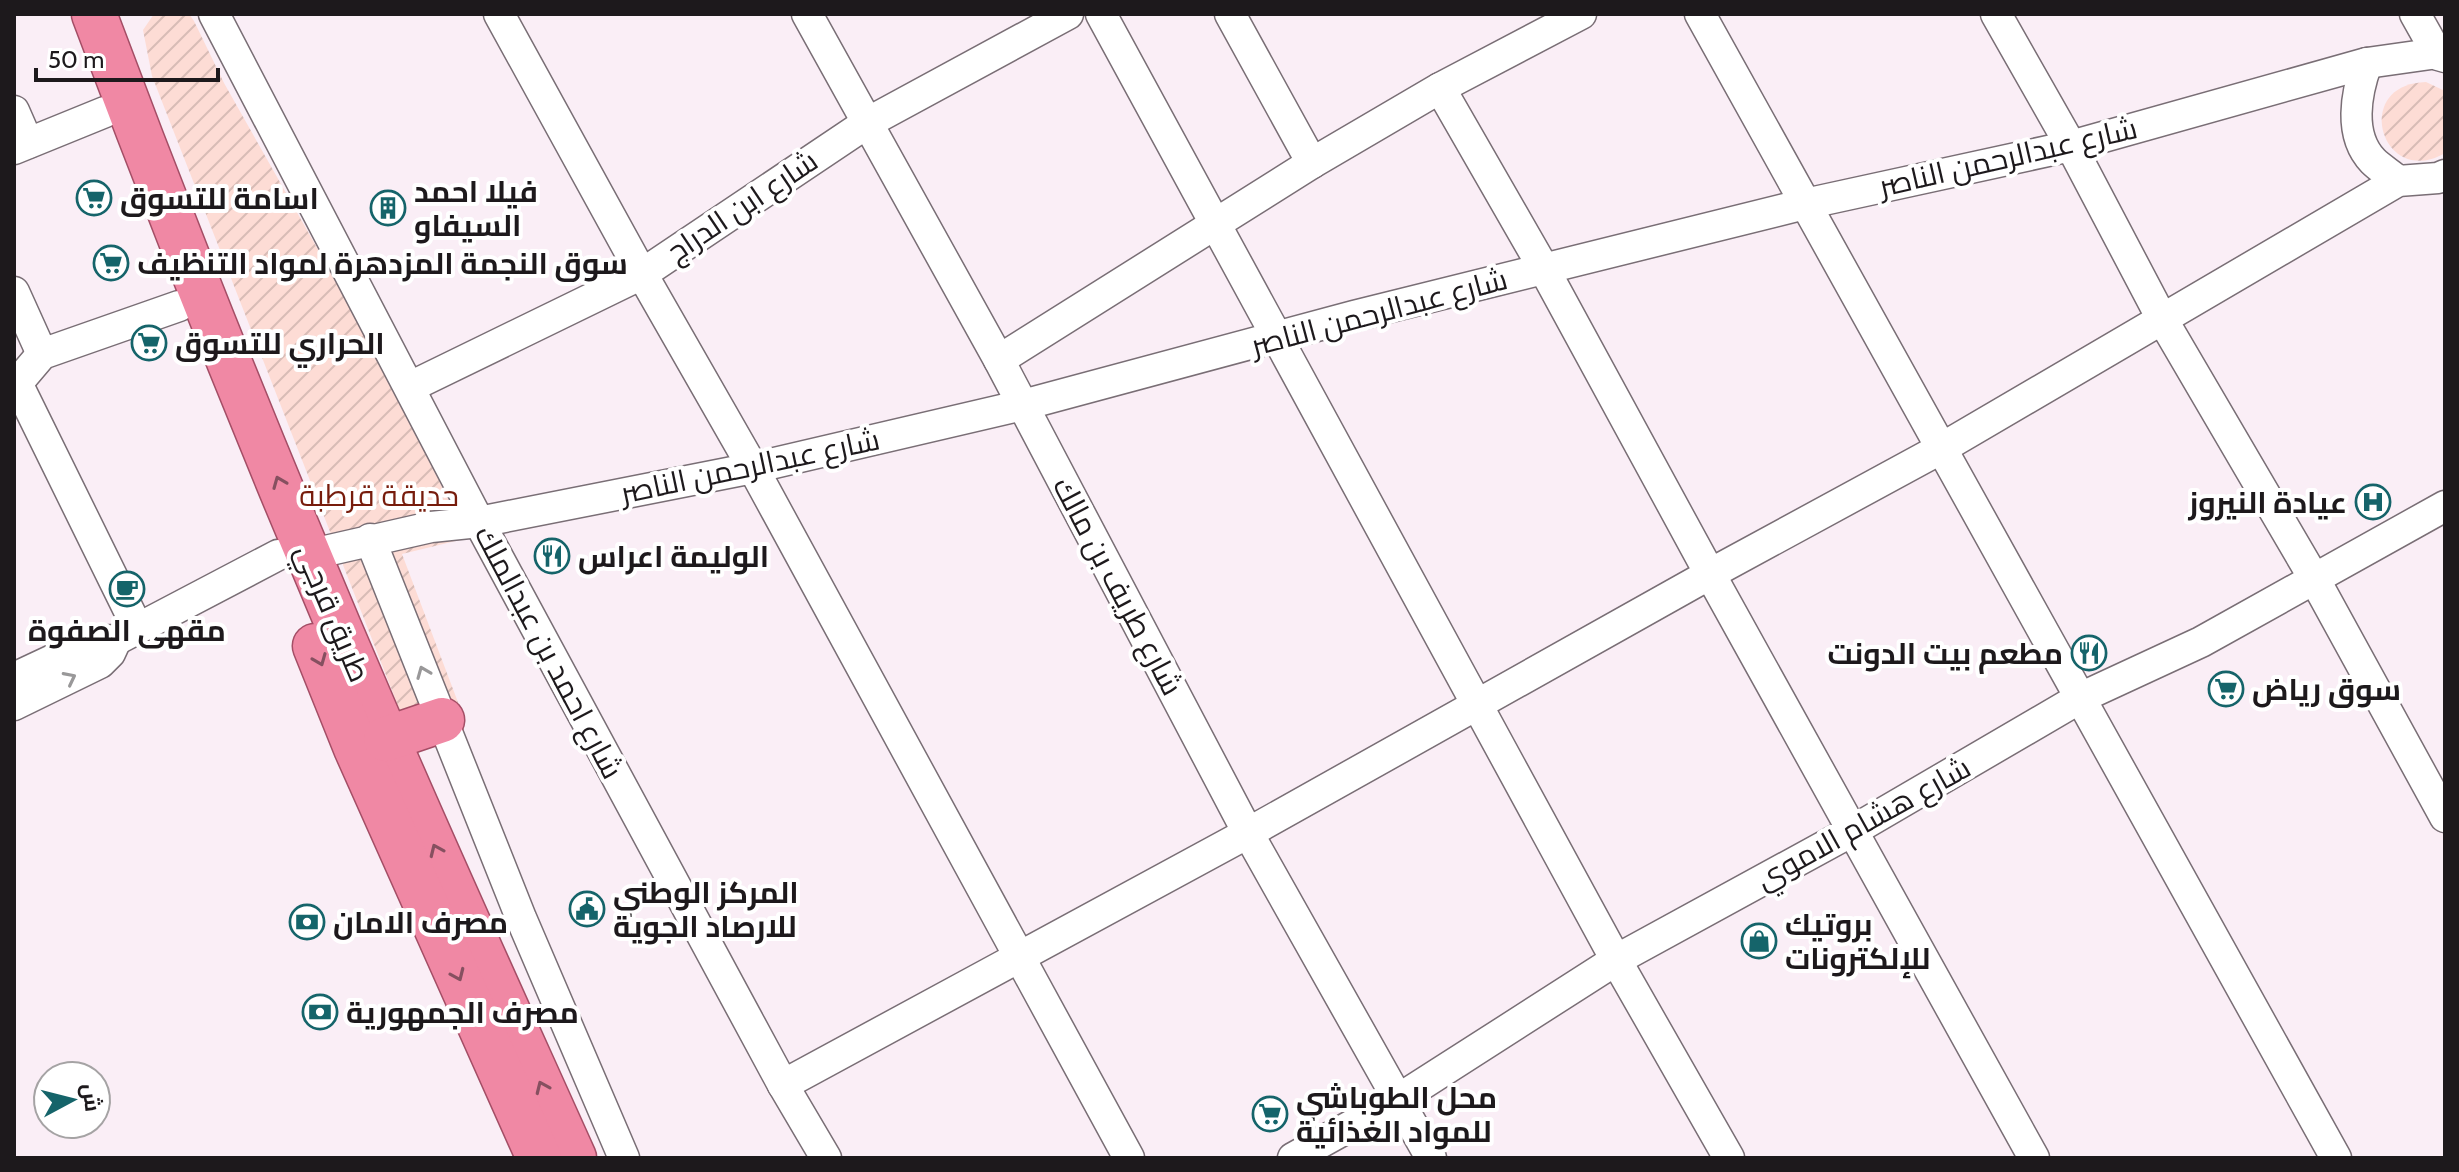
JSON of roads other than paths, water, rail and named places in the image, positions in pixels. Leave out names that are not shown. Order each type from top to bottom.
[{"type":"highway","name":"طريق قرجي","points":[[91,15],[105,112],[179,306],[293,555],[386,739],[574,1158]]},
{"type":"highway","name":"طريق قرجي","points":[[91,15],[167,204],[293,555],[356,748],[539,1158]]},
{"type":"highway","points":[[386,739],[442,720]]},
{"type":"street","name":"شارع احمد بن عبدالملك","points":[[214,14],[479,522],[783,1085],[826,1158]]},
{"type":"street","points":[[499,14],[753,468],[1129,1158]]},
{"type":"street","name":"شارع طريف بن مالك","points":[[807,14],[999,360],[1248,833],[1431,1158]]},
{"type":"street","name":"شارع ابن الدراج","points":[[410,387],[642,274],[867,123],[1068,14]]},
{"type":"street","points":[[1101,14],[1616,960],[1729,1158]]},
{"type":"street","points":[[1230,14],[1312,163]]},
{"type":"street","points":[[999,360],[1312,163],[1440,88],[1581,14]]},
{"type":"street","points":[[1700,14],[2336,1158]]},
{"type":"street","points":[[1996,14],[2071,146],[2161,317],[2315,580],[2445,817]]},
{"type":"street","points":[[2415,14],[2443,55]]},
{"type":"street","name":"شارع عبدالرحمن الناصر","points":[[127,634],[293,555],[753,468],[1023,405],[1354,316],[1805,204],[2071,146],[2367,63],[2443,55]]},
{"type":"street","points":[[2367,63],[2357,91],[2362,146],[2373,161],[2398,181]]},
{"type":"street","points":[[1440,88],[1544,269],[2034,1158]]},
{"type":"street","points":[[14,111],[21,146],[105,112]]},
{"type":"street","points":[[783,1085],[1248,833],[1942,448],[2398,181],[2445,175]]},
{"type":"street","points":[[14,292],[42,354]]},
{"type":"street","points":[[127,634],[16,386],[42,354],[179,306]]},
{"type":"street","name":"شارع هشام الاموي","points":[[1293,1158],[1399,1099],[1616,960],[1854,830],[2080,698],[2201,642],[2445,506]]},
{"type":"street","points":[[370,539],[521,918],[624,1158]]},
{"type":"street","points":[[14,678],[93,641],[127,634]]},
{"type":"street","points":[[14,705],[100,663],[127,634]]},
{"type":"place","name":"اسامة للتسوق","points":[[94,198]]},
{"type":"place","name":"فيلا احمد السيفاو","points":[[388,208]]},
{"type":"place","name":"سوق النجمة المزدهرة لمواد التنظيف","points":[[111,263]]},
{"type":"place","name":"الحراري للتسوق","points":[[149,343]]},
{"type":"place","name":"عيادة النيروز","points":[[2373,502]]},
{"type":"place","name":"الوليمة اعراس","points":[[552,556]]},
{"type":"place","name":"مقهى الصفوة","points":[[127,589]]},
{"type":"place","name":"مطعم بيت الدونت","points":[[2089,653]]},
{"type":"place","name":"سوق رياض","points":[[2226,689]]},
{"type":"place","name":"المركز الوطني للارصاد الجوية","points":[[587,909]]},
{"type":"place","name":"مصرف الامان","points":[[307,922]]},
{"type":"place","name":"بروتيك للإلكترونات","points":[[1759,941]]},
{"type":"place","name":"مصرف الجمهورية","points":[[320,1012]]},
{"type":"place","name":"محل الطوباشي للمواد الغذائية","points":[[1270,1114]]},
{"type":"park label","name":"حديقة قرطبة","points":[[379,495]]}]
